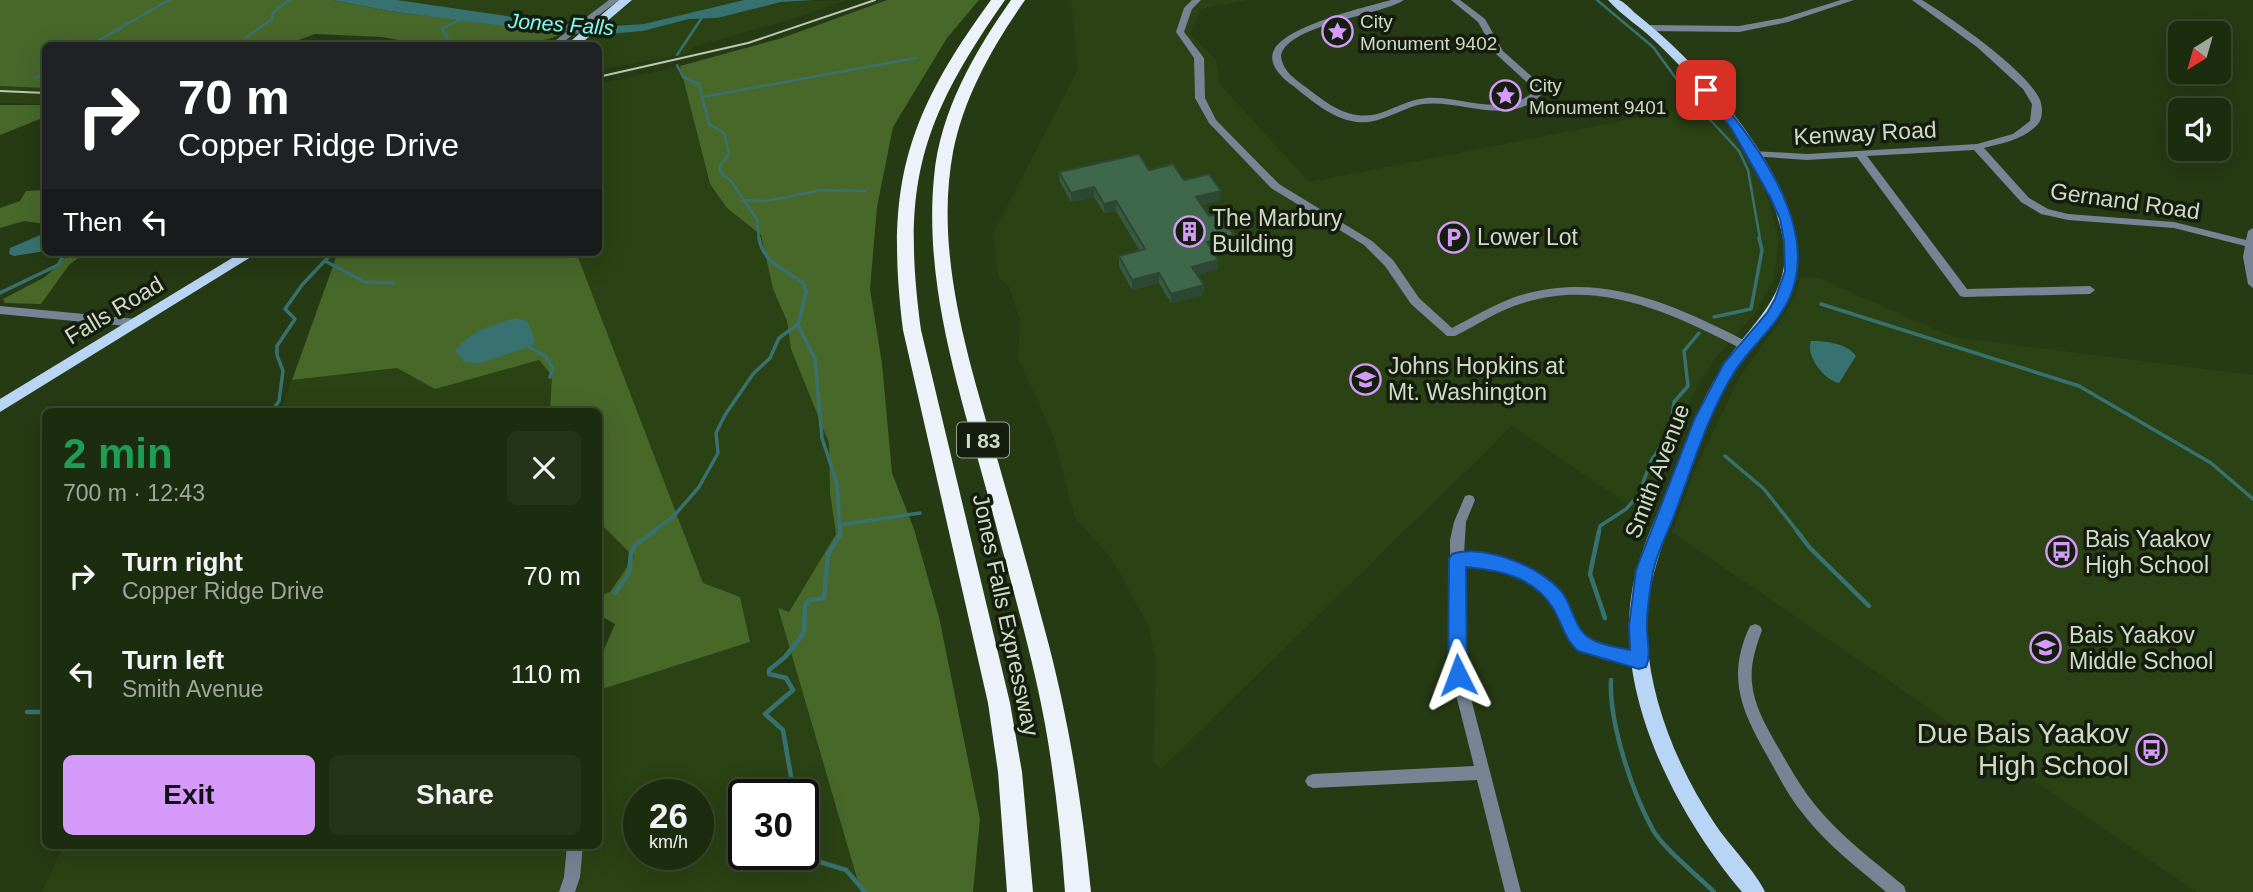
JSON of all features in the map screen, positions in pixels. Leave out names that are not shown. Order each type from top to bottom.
[{"type":"highway","name":"Jones Falls Expressway","points":[[998,0],[961,52],[937,91],[927,115],[910,174],[905,206],[904,246],[907,299],[918,360],[999,703],[1010,772],[1020,892]]},
{"type":"highway","name":"Jones Falls Expressway","points":[[1018,0],[981,56],[954,117],[942,174],[939,231],[946,294],[959,351],[1047,683],[1062,754],[1078,892]]},
{"type":"main road","points":[[566,42],[626,0]]},
{"type":"main road","name":"Smith Avenue","points":[[1614,0],[1665,43],[1729,117],[1754,154],[1787,219],[1791,241],[1792,271],[1785,292],[1772,316],[1730,367],[1707,409],[1645,570],[1637,626],[1639,661],[1663,743],[1685,789],[1715,841],[1755,892]]},
{"type":"main road","name":"Falls Road","points":[[0,406],[245,256]]},
{"type":"street","points":[[566,42],[584,23],[615,0]]},
{"type":"street","points":[[1197,0],[1188,8],[1180,32],[1199,58],[1200,98],[1212,121],[1275,186],[1297,202],[1343,225],[1368,243],[1389,263],[1415,301],[1451,333],[1518,300],[1550,292],[1596,291],[1643,299],[1665,306],[1746,346]]},
{"type":"street","points":[[1400,0],[1298,34],[1281,45],[1276,57],[1277,64],[1288,78],[1310,95],[1335,111],[1356,119],[1375,119],[1410,103],[1426,101],[1501,107],[1532,99],[1537,94],[1536,85],[1499,52],[1482,21],[1455,0]]},
{"type":"street","points":[[1648,28],[1739,29],[1785,20],[1850,0]]},
{"type":"street","name":"Kenway Road","points":[[1754,154],[1807,157],[1977,147],[2000,142],[2027,130],[2038,116],[2035,99],[2015,76],[1916,0]]},
{"type":"street","name":"Gernand Road","points":[[1977,147],[2025,200],[2045,212],[2068,217],[2174,225],[2250,244]]},
{"type":"street","points":[[1860,154],[1964,293],[2090,290]]},
{"type":"street","points":[[2253,231],[2248,267],[2253,284]]},
{"type":"street","points":[[0,310],[136,323]]},
{"type":"street","points":[[1469,500],[1460,522],[1457,540],[1458,675],[1513,892]]},
{"type":"street","points":[[1458,559],[1508,565],[1538,580],[1559,602],[1577,639],[1585,646],[1639,661]]},
{"type":"street","points":[[1755,630],[1745,663],[1745,686],[1753,717],[1801,799],[1815,817],[1898,892]]},
{"type":"street","points":[[1313,780],[1482,773]]},
{"type":"street","points":[[567,892],[572,877],[575,849]]},
{"type":"shaded area","points":[[0,0],[333,0],[389,11],[562,33],[539,41],[410,42],[382,37],[315,34],[293,42],[42,42],[42,88],[0,86]]},
{"type":"shaded area","points":[[397,0],[612,0],[578,24],[451,10]]},
{"type":"shaded area","points":[[633,0],[744,0],[644,24],[603,25]]},
{"type":"shaded area","points":[[847,0],[693,47],[689,53],[602,69],[602,42],[581,42],[589,35],[643,31],[689,19],[717,18],[781,2]]},
{"type":"shaded area","points":[[887,0],[979,0],[947,38],[893,127],[877,207],[870,289],[882,364],[892,473],[914,529],[939,617],[980,819],[973,892],[861,892],[778,608],[789,612],[836,534],[830,493],[829,443],[791,349],[787,321],[773,289],[761,235],[727,208],[710,184],[680,66],[782,38]]},
{"type":"shaded area","name":"Johns Hopkins at Mt. Washington","points":[[1071,0],[1247,0],[1201,9],[1190,34],[1216,60],[1220,80],[1218,82],[1309,182],[1709,104],[1732,132],[1750,161],[1768,198],[1779,242],[1773,281],[1755,313],[1711,364],[1693,395],[1645,516],[1512,426],[1161,769],[1153,761],[1156,661],[1148,625],[1112,559],[1075,518],[1053,435],[1018,358],[1020,320],[1009,287],[998,277],[993,234],[1078,69]]},
{"type":"shaded area","points":[[680,66],[710,184],[727,208],[761,235],[773,289],[787,321],[791,349],[829,443],[830,493],[836,534],[789,612],[778,609],[861,892],[42,892],[62,849],[602,849],[602,689],[750,642],[740,597],[703,584],[578,256],[602,256],[602,83]]},
{"type":"shaded area","points":[[0,86],[42,88],[42,104],[0,103]]},
{"type":"shaded area","points":[[0,105],[42,105],[42,118],[0,135]]},
{"type":"shaded area","points":[[42,190],[42,224],[24,221],[0,228],[0,208],[20,201],[26,191]]},
{"type":"shaded area","points":[[68,256],[81,256],[69,265],[41,304],[5,303],[3,299],[45,277]]},
{"type":"shaded area","points":[[337,256],[578,256],[703,583],[740,597],[750,642],[602,689],[602,654],[615,624],[602,617],[602,595],[610,592],[634,557],[602,525],[602,408],[550,408],[552,376],[539,360],[435,389],[397,368],[292,380]]},
{"type":"shaded area","name":"Bais Yaakov Middle School","points":[[1816,277],[1953,337],[2253,375],[2253,892],[2196,892],[1672,532],[1695,469],[1740,376],[1781,320],[1796,293],[1800,278]]},
{"type":"shaded area","points":[[539,360],[552,376],[550,408],[281,408],[292,380],[397,368],[436,388]]},
{"type":"shaded area","points":[[602,526],[635,557],[610,592],[602,595]]},
{"type":"water","name":"Jones Falls","points":[[333,0],[397,0],[562,24],[612,26],[644,24],[744,0],[815,0],[781,2],[717,18],[689,19],[643,31],[598,35],[549,32],[389,11]]},
{"type":"water","points":[[42,234],[42,251],[14,256],[9,254],[10,248]]},
{"type":"water","points":[[515,318],[527,321],[535,340],[532,346],[480,363],[464,362],[455,351],[475,333]]},
{"type":"water","points":[[1811,341],[1829,342],[1847,348],[1856,356],[1839,383],[1827,377],[1813,360]]},
{"type":"building","name":"The Marbury Building","points":[[1139,154],[1149,170],[1173,164],[1184,180],[1209,174],[1221,191],[1196,197],[1209,216],[1220,214],[1234,235],[1207,242],[1218,260],[1192,267],[1204,285],[1171,294],[1159,273],[1132,280],[1119,256],[1145,249],[1116,201],[1104,204],[1094,187],[1071,193],[1059,172]]},
{"type":"waterway","points":[[96,42],[169,0]]},
{"type":"waterway","points":[[247,37],[272,19],[273,13],[289,0]]},
{"type":"waterway","points":[[1597,0],[1653,47],[1691,99],[1739,151],[1748,170],[1760,239]]},
{"type":"waterway","points":[[677,55],[703,16]]},
{"type":"waterway","points":[[448,42],[442,29],[463,18]]},
{"type":"waterway","points":[[703,97],[916,58]]},
{"type":"waterway","points":[[677,65],[683,77],[699,84],[709,124],[724,133],[729,154],[720,166],[720,172],[732,182],[744,200]]},
{"type":"waterway","points":[[35,79],[42,75]]},
{"type":"waterway","points":[[744,200],[767,201],[822,190],[865,191]]},
{"type":"waterway","points":[[744,200],[757,220],[759,239]]},
{"type":"waterway","points":[[759,238],[761,247],[770,260],[804,284],[806,292],[798,325],[815,359],[822,438],[837,484],[840,525]]},
{"type":"waterway","points":[[1714,317],[1751,309],[1762,250],[1759,238]]},
{"type":"waterway","points":[[0,293],[58,265],[64,256]]},
{"type":"waterway","points":[[274,408],[279,401],[283,371],[277,355],[277,346],[295,319],[285,309],[302,285],[329,256]]},
{"type":"waterway","points":[[325,261],[365,282],[393,283]]},
{"type":"waterway","points":[[1821,304],[2079,386],[2211,463],[2253,499]]},
{"type":"waterway","points":[[652,532],[672,518],[699,487],[718,453],[716,433],[725,415],[753,374],[770,358],[779,338],[797,325]]},
{"type":"waterway","points":[[1599,532],[1600,526],[1626,509],[1638,496],[1651,461],[1670,432],[1674,402],[1688,386],[1684,351],[1699,333]]},
{"type":"waterway","points":[[528,346],[546,357],[553,369],[550,377]]},
{"type":"waterway","points":[[1725,456],[1764,489],[1798,532]]},
{"type":"waterway","points":[[840,525],[920,513]]},
{"type":"waterway","points":[[840,525],[840,532]]},
{"type":"waterway","points":[[615,593],[629,573],[631,553],[635,545],[655,531]]},
{"type":"waterway","points":[[1599,531],[1590,574],[1605,618]]},
{"type":"waterway","points":[[1797,531],[1810,548],[1869,606]]},
{"type":"waterway","points":[[791,779],[783,730],[765,714],[793,690],[786,678],[769,674],[769,670],[785,657],[804,633],[805,605],[810,600],[824,598],[828,554],[840,532]]},
{"type":"waterway","points":[[1611,680],[1611,697],[1623,757],[1645,814],[1664,845],[1714,892]]},
{"type":"waterway","points":[[27,712],[42,712]]},
{"type":"waterway","points":[[819,862],[846,870],[865,892]]},
{"type":"tram line","points":[[602,76],[748,43],[875,0]]},
{"type":"tram line","points":[[0,91],[42,93]]},
{"type":"place","name":"City Monument 9402","points":[[1337,32]]},
{"type":"place","name":"City Monument 9401","points":[[1506,96]]},
{"type":"place","name":"The Marbury Building","points":[[1189,231]]},
{"type":"place","name":"Lower Lot","points":[[1454,237]]},
{"type":"place","name":"Johns Hopkins at Mt. Washington","points":[[1365,379]]},
{"type":"place","name":"Bais Yaakov High School","points":[[2062,552]]},
{"type":"place","name":"Bais Yaakov Middle School","points":[[2046,648]]},
{"type":"place","name":"Due Bais Yaakov High School","points":[[2152,749]]},
{"type":"route","points":[[1458,675],[1455,644],[1458,559],[1493,562],[1524,572],[1538,580],[1559,602],[1577,639],[1585,646],[1639,661],[1637,626],[1645,570],[1703,418],[1730,367],[1772,316],[1788,286],[1792,271],[1787,219],[1777,197],[1737,126],[1706,90]]}]
